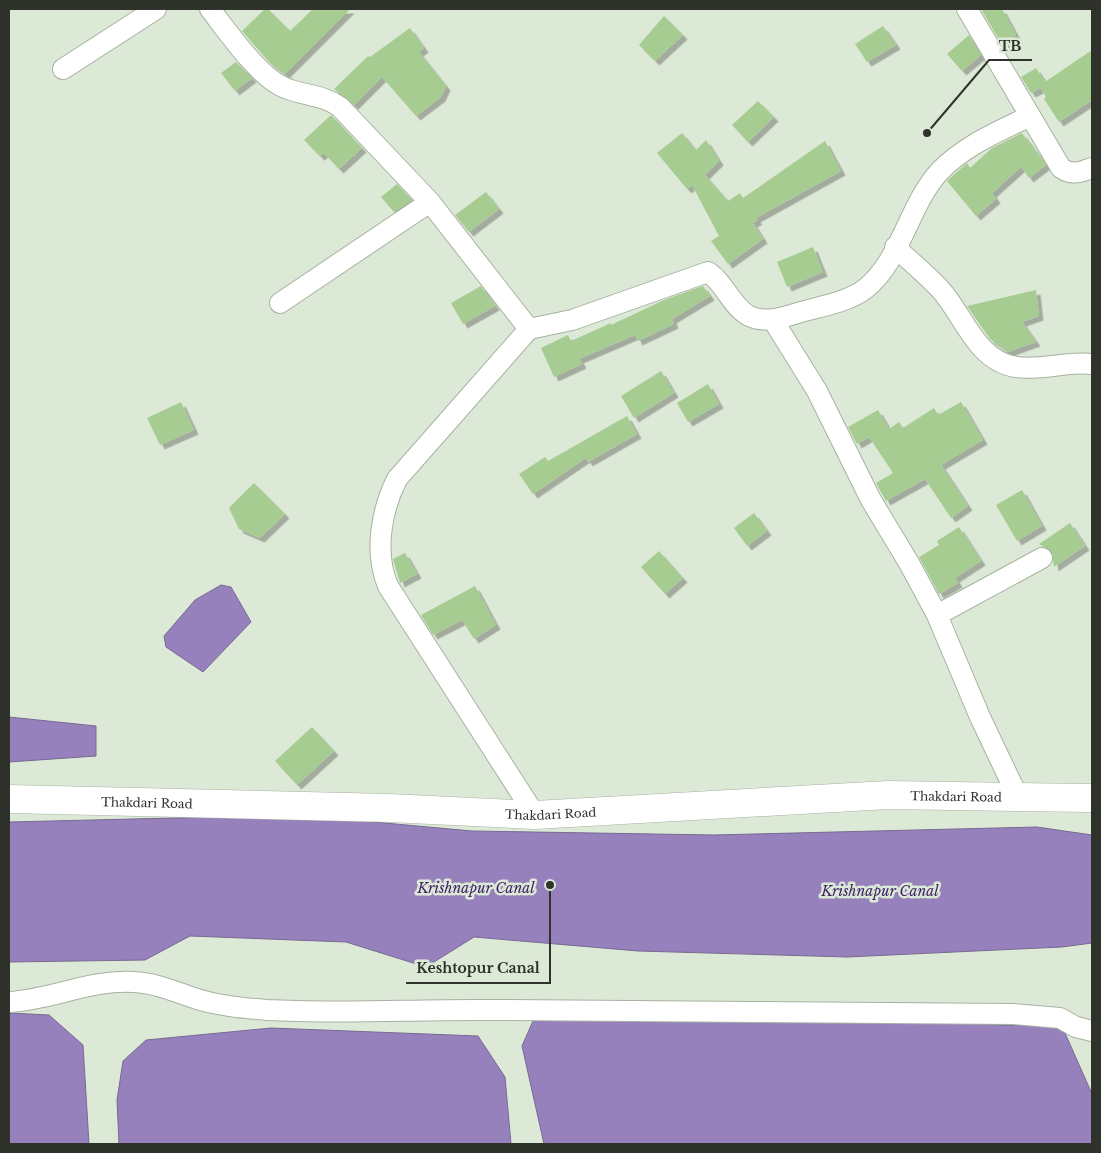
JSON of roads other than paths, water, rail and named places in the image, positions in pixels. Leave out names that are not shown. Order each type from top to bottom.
[{"type":"street","points":[[63,69],[156,9]]},
{"type":"street","points":[[210,9],[250,59],[273,81],[282,87],[328,100],[340,107],[430,202],[529,329]]},
{"type":"street","points":[[967,9],[1062,168],[1068,173],[1078,173],[1092,168]]},
{"type":"street","points":[[534,814],[388,586],[382,572],[379,554],[387,499],[397,480],[529,329],[572,320],[708,272],[717,278],[742,310],[750,316],[773,320],[838,302],[865,289],[883,270],[927,185],[963,150],[1030,116]]},
{"type":"street","points":[[280,303],[430,202]]},
{"type":"street","points":[[895,247],[941,291],[973,337],[992,358],[1014,367],[1036,368],[1060,364],[1092,364]]},
{"type":"street","points":[[773,320],[817,391],[871,500],[909,563],[937,615],[980,717],[1018,797]]},
{"type":"street","points":[[937,615],[1042,558]]},
{"type":"street","name":"Thakdari Road","points":[[9,799],[389,808],[534,814],[888,795],[1092,798]]},
{"type":"street","points":[[9,1002],[24,1001],[108,983],[133,982],[169,988],[198,999],[228,1006],[266,1010],[336,1012],[468,1010],[1013,1014],[1060,1018],[1076,1027],[1092,1031]]},
{"type":"water","points":[[221,585],[231,587],[251,622],[203,672],[166,647],[164,636],[195,600]]},
{"type":"water","points":[[9,717],[96,726],[96,756],[9,762]]},
{"type":"water","name":"Krishnapur Canal","points":[[297,815],[472,831],[714,835],[1037,827],[1092,835],[1092,943],[1062,947],[847,957],[638,951],[474,937],[426,967],[346,942],[190,936],[145,960],[9,962],[9,822]]},
{"type":"water","points":[[9,1013],[49,1015],[83,1045],[89,1144],[9,1144]]},
{"type":"water","points":[[610,1016],[882,1018],[1002,1025],[1061,1024],[1092,1094],[1092,1144],[544,1144],[522,1046],[533,1021]]},
{"type":"water","points":[[271,1028],[478,1036],[505,1077],[511,1144],[119,1144],[117,1100],[123,1061],[146,1040]]},
{"type":"place","name":"TB","points":[[927,133]]},
{"type":"place","name":"Keshtopur Canal","points":[[550,885]]}]
